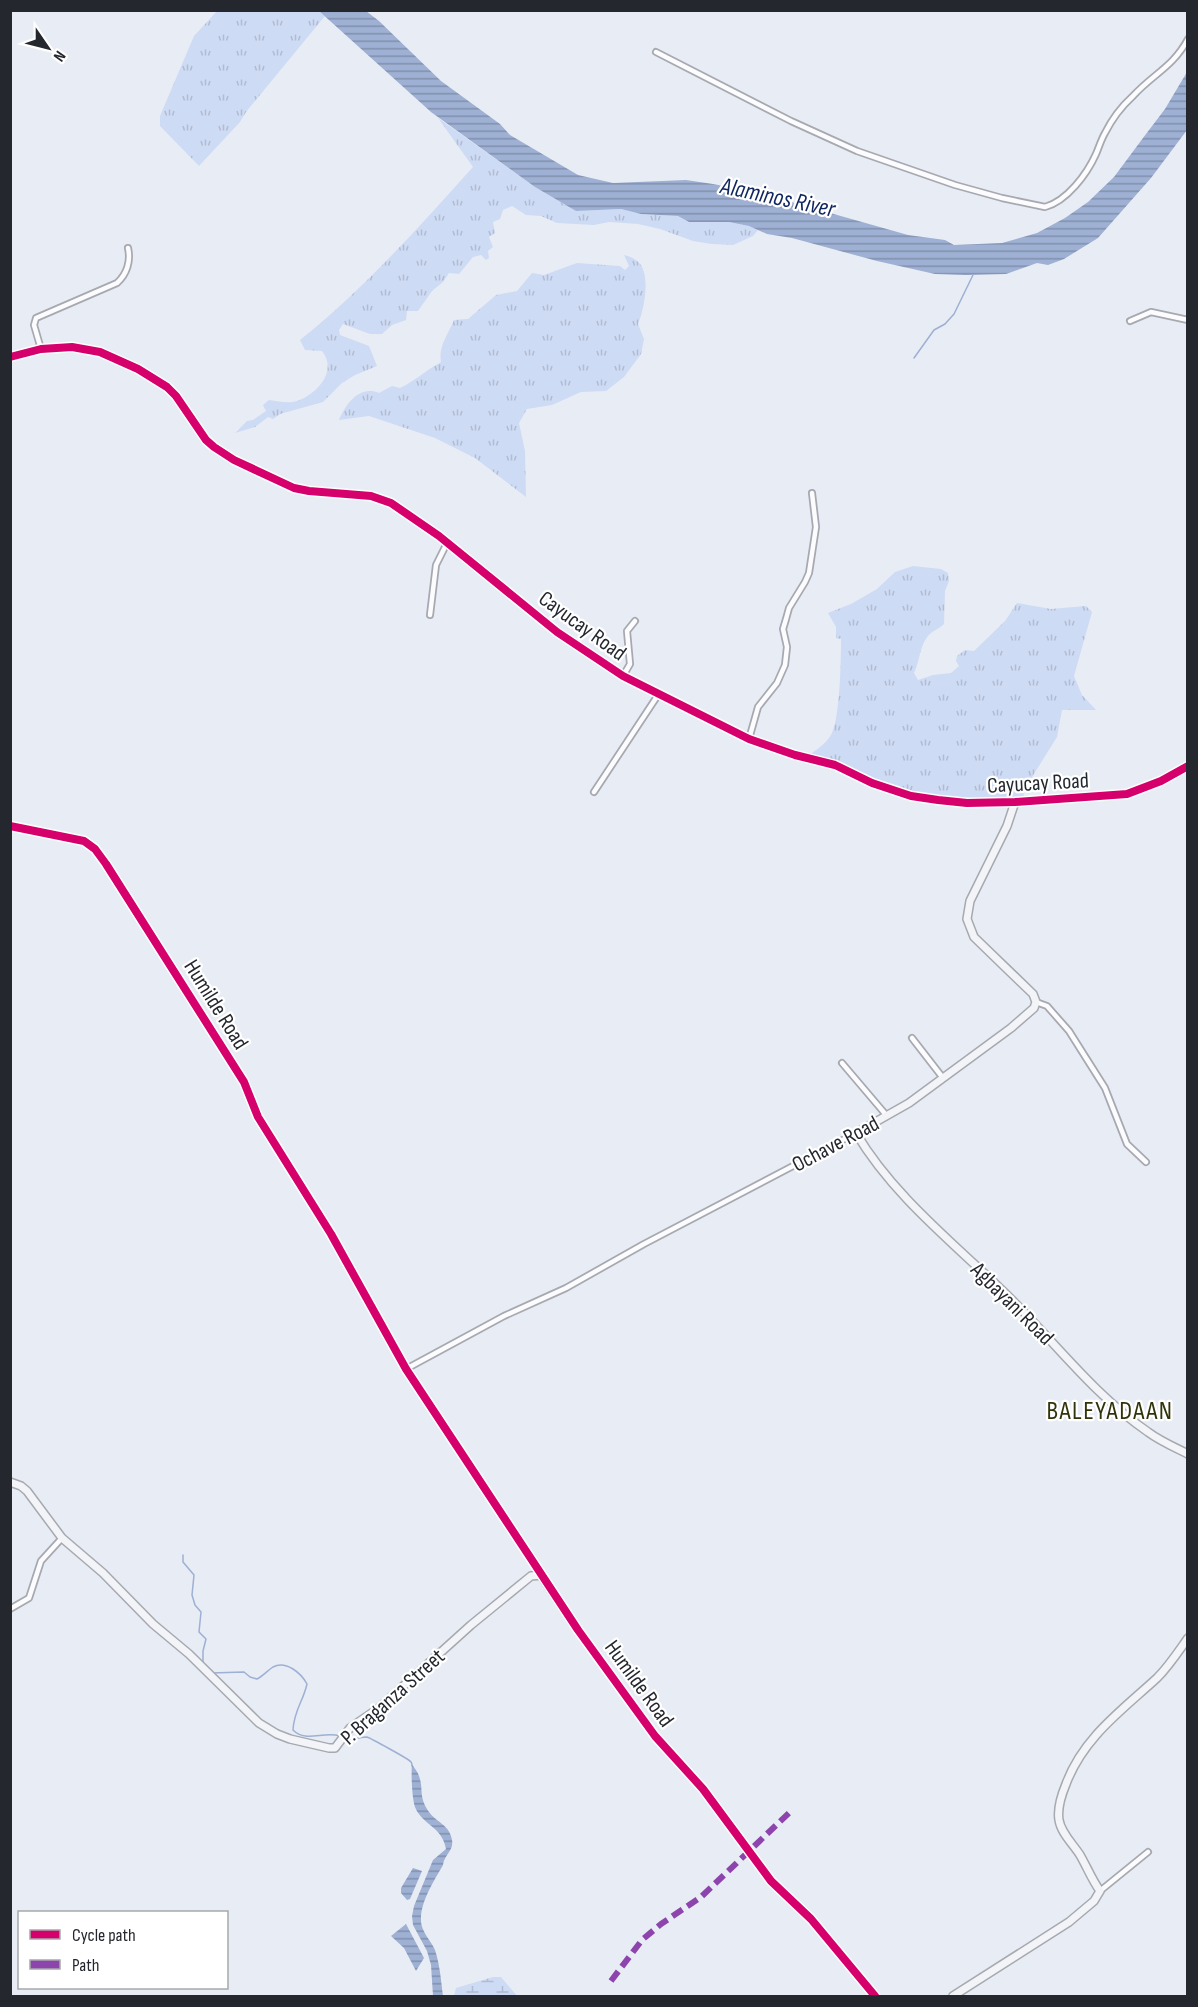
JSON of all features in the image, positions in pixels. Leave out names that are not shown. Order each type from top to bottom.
[{"type":"street","points":[[656,52],[791,121],[857,151],[955,185],[1045,207],[1068,194],[1091,164],[1104,134],[1119,112],[1145,84],[1173,62],[1188,39]]},
{"type":"street","points":[[41,349],[34,325],[36,318],[117,283],[122,279],[127,268],[128,248]]},
{"type":"street","points":[[1130,321],[1151,312],[1188,320]]},
{"type":"street","name":"Cayucay Road","points":[[10,357],[41,349],[72,347],[117,359],[138,369],[155,378],[176,396],[206,440],[221,453],[294,488],[371,496],[391,503],[447,543],[557,632],[623,676],[749,739],[795,755],[835,765],[872,783],[912,796],[967,803],[1015,802],[1127,794],[1161,782],[1188,766]]},
{"type":"street","points":[[749,739],[758,706],[777,683],[785,665],[787,647],[783,629],[789,608],[809,573],[816,527],[812,493]]},
{"type":"street","points":[[430,615],[436,565],[447,543]]},
{"type":"street","points":[[623,676],[630,664],[627,631],[635,621]]},
{"type":"street","points":[[594,792],[658,695]]},
{"type":"street","points":[[1015,802],[1007,826],[968,907],[967,919],[974,938],[1029,990],[1036,1002],[1047,1006],[1069,1031],[1102,1082],[1127,1144],[1146,1162]]},
{"type":"street","name":"Humilde Road","points":[[10,826],[77,839],[90,844],[106,864],[244,1082],[258,1117],[358,1280],[406,1369],[540,1574],[655,1736],[703,1789],[771,1881],[811,1919],[875,1996]]},
{"type":"street","name":"Ochave Road","points":[[406,1369],[494,1321],[596,1273],[644,1244],[887,1116],[943,1078],[1027,1015],[1036,1002]]},
{"type":"street","points":[[912,1038],[943,1078]]},
{"type":"street","points":[[842,1063],[887,1116]]},
{"type":"street","name":"Agbayani Road","points":[[856,1133],[871,1159],[910,1202],[1009,1296],[1102,1393],[1149,1433],[1188,1454]]},
{"type":"street","name":"P. Braganza Street","points":[[10,1482],[27,1491],[62,1538],[266,1729],[290,1739],[329,1748],[335,1748],[343,1737],[498,1602],[531,1576],[540,1574]]},
{"type":"street","points":[[10,1610],[29,1598],[41,1561],[62,1538]]},
{"type":"street","points":[[1100,1891],[1061,1827],[1059,1806],[1063,1790],[1087,1744],[1118,1711],[1168,1666],[1188,1638]]},
{"type":"street","points":[[952,1996],[1069,1922],[1094,1901],[1100,1891],[1148,1852]]},
{"type":"green space","points":[[217,11],[319,11],[325,16],[240,122],[199,166],[160,126],[160,116],[194,36]]},
{"type":"green space","points":[[438,118],[535,187],[576,211],[621,209],[641,214],[678,216],[689,222],[729,222],[758,230],[753,236],[733,245],[712,244],[693,241],[638,224],[557,223],[541,216],[526,215],[512,206],[503,210],[500,219],[493,222],[495,233],[489,237],[493,247],[488,251],[489,258],[486,260],[481,255],[473,257],[459,274],[449,273],[418,311],[407,311],[406,320],[392,325],[382,334],[370,334],[343,324],[339,330],[340,335],[369,346],[377,366],[342,383],[323,402],[280,414],[273,419],[268,417],[255,427],[235,433],[247,421],[253,420],[266,411],[263,405],[269,400],[297,401],[318,387],[326,374],[328,366],[326,359],[322,351],[305,350],[300,340],[368,279],[473,167]]},
{"type":"green space","points":[[624,255],[637,261],[642,266],[644,274],[644,301],[638,324],[644,339],[641,354],[624,377],[606,391],[581,392],[552,405],[527,409],[519,423],[525,451],[526,497],[475,458],[435,438],[369,416],[339,420],[349,402],[359,394],[372,391],[379,393],[392,386],[400,388],[441,362],[442,346],[454,320],[468,319],[496,295],[517,291],[532,273],[544,275],[577,263],[620,266],[625,270],[629,266]]},
{"type":"green space","points":[[913,566],[941,569],[948,573],[949,581],[945,591],[944,624],[925,640],[914,673],[918,680],[951,673],[959,666],[956,661],[957,656],[965,650],[974,651],[1005,621],[1017,603],[1051,609],[1086,606],[1092,612],[1074,676],[1082,695],[1096,710],[1062,710],[1057,737],[1024,790],[1023,803],[985,806],[931,802],[804,759],[820,748],[830,737],[837,714],[841,639],[836,638],[836,627],[828,613],[851,604],[877,589],[895,572]]},
{"type":"green space","points":[[493,1977],[501,1977],[517,1996],[454,1996],[456,1988]]},
{"type":"shaded area","points":[[319,11],[366,11],[441,81],[500,124],[510,135],[578,175],[613,183],[686,180],[713,184],[759,193],[908,235],[945,240],[954,245],[1002,243],[1037,233],[1088,202],[1114,177],[1165,109],[1187,72],[1187,130],[1151,178],[1098,238],[1064,259],[1048,265],[1037,263],[1006,274],[935,274],[792,238],[767,234],[749,226],[729,222],[689,222],[678,216],[641,214],[621,209],[576,211],[535,187],[431,112]]},
{"type":"shaded area","points":[[412,1764],[419,1776],[422,1797],[426,1806],[449,1831],[452,1840],[452,1847],[428,1892],[421,1914],[423,1928],[437,1956],[443,1996],[433,1996],[431,1965],[427,1951],[413,1925],[412,1916],[433,1860],[446,1849],[440,1835],[422,1818],[415,1807]]},
{"type":"shaded area","points":[[413,1868],[422,1871],[410,1899],[407,1900],[401,1893],[401,1888]]},
{"type":"shaded area","points":[[406,1924],[424,1958],[416,1971],[404,1948],[391,1936]]},
{"type":"waterway","points":[[914,358],[934,330],[945,324],[954,314],[973,275]]},
{"type":"waterway","points":[[183,1555],[183,1562],[194,1575],[192,1595],[195,1605],[201,1612],[199,1632],[206,1639],[203,1664]]},
{"type":"waterway","points":[[211,1673],[244,1672],[257,1679],[273,1667],[288,1666],[297,1672],[307,1684],[295,1717],[293,1730],[303,1736],[340,1736]]},
{"type":"waterway","points":[[347,1739],[367,1737],[409,1760],[412,1766]]},
{"type":"marked path","points":[[611,1981],[642,1940],[701,1897],[791,1811]]},
{"type":"cycle path","points":[[10,357],[41,349],[72,347],[100,352],[138,369],[167,387],[176,396],[206,440],[234,460],[294,488],[371,496],[391,503],[439,536],[557,632],[623,676],[749,739],[795,755],[835,765],[872,783],[911,796],[938,800],[967,803],[1015,802],[1127,794],[1161,781],[1188,766]]},
{"type":"cycle path","points":[[10,826],[84,841],[95,849],[244,1082],[258,1117],[331,1234],[406,1369],[578,1630],[655,1736],[703,1789],[771,1881],[811,1919],[875,1996]]},
{"type":"district","name":"BALEYADAAN","points":[[1110,1410]]},
{"type":"water label","name":"Alaminos River","points":[[778,197]]}]
